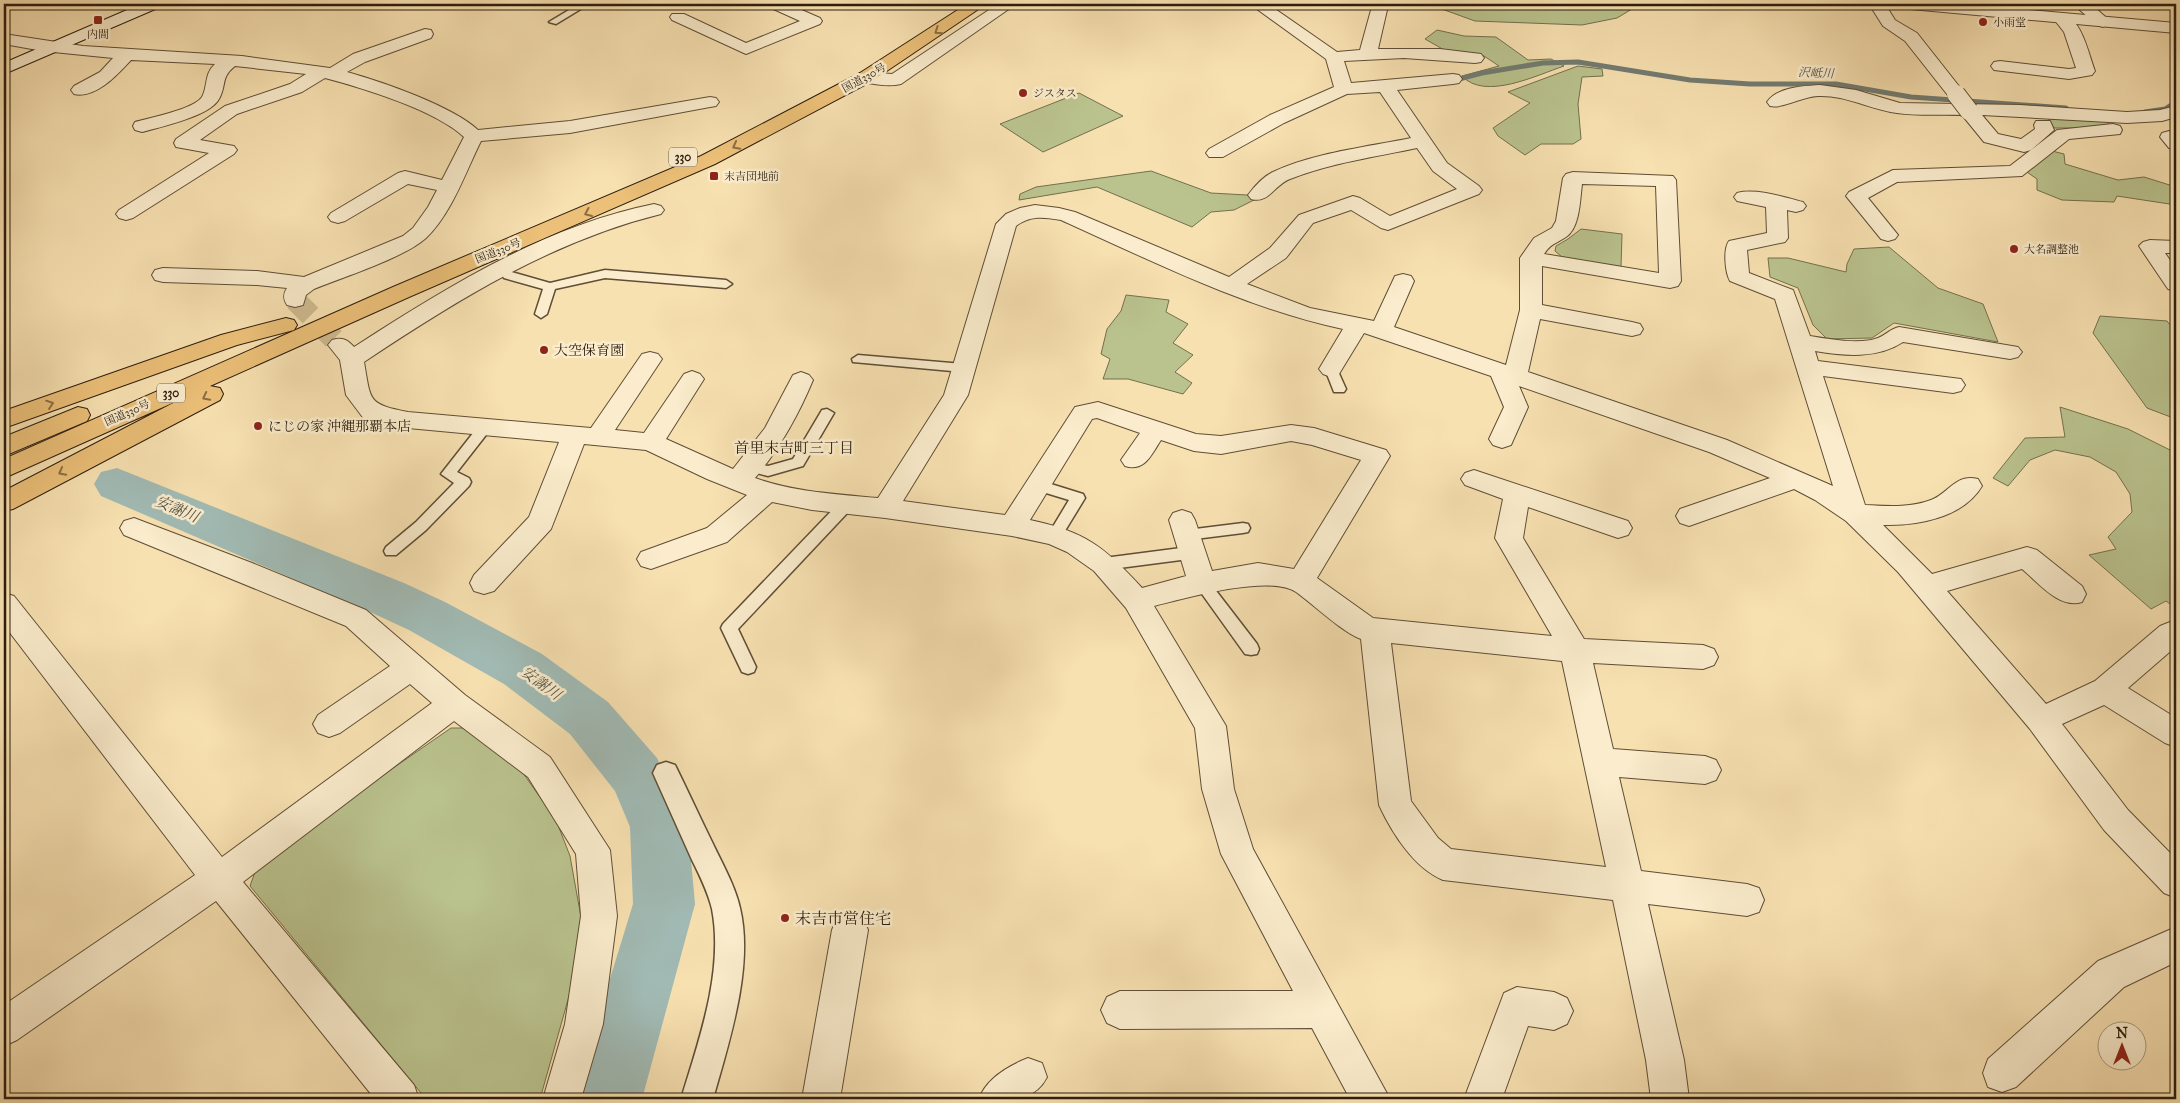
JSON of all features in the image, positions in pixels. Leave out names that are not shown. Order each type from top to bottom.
[{"type":"highway","name":"国道330号","points":[[4,447],[696,151],[804,96],[878,54],[952,4]]},
{"type":"highway","name":"国道330号","points":[[4,469],[339,320],[491,269],[866,78],[978,4]]},
{"type":"highway","points":[[4,502],[304,346],[339,320]]},
{"type":"highway","points":[[4,420],[229,340],[286,325]]},
{"type":"street","points":[[4,69],[154,4]]},
{"type":"street","points":[[678,17],[746,48],[814,21],[775,4]]},
{"type":"street","points":[[866,78],[895,80],[1008,4]]},
{"type":"street","points":[[1258,4],[1334,57],[1344,89]]},
{"type":"street","points":[[1878,4],[1889,23],[1911,37],[1991,138],[2024,146],[2045,130],[2036,111]]},
{"type":"street","points":[[1910,4],[2176,28]]},
{"type":"street","points":[[2081,4],[2103,22]]},
{"type":"street","points":[[1368,53],[1379,10]]},
{"type":"street","points":[[2000,66],[2068,74],[2086,71],[2072,31],[2061,18]]},
{"type":"street","points":[[126,214],[227,150],[183,143],[230,110],[296,88],[359,58],[425,34]]},
{"type":"street","points":[[4,39],[53,48],[263,62],[327,72],[382,90],[433,110],[458,122],[474,136],[570,127],[710,102]]},
{"type":"street","points":[[1334,57],[1368,53],[1444,54],[1475,58]]},
{"type":"street","points":[[80,90],[106,76],[127,54]]},
{"type":"street","points":[[142,126],[200,108],[211,98],[214,81],[219,70],[230,61]]},
{"type":"street","points":[[1216,153],[1277,119],[1344,89],[1453,79]]},
{"type":"street","points":[[1231,286],[1278,253],[1306,219],[1353,202],[1388,224],[1472,190],[1440,168],[1385,86]]},
{"type":"street","points":[[1776,102],[1788,94],[1813,91],[1840,92],[1898,108],[2036,111],[2113,117],[2167,115],[2176,111]]},
{"type":"street","points":[[1888,235],[1856,196],[1893,176],[2015,172],[2064,134],[2115,130],[2113,117]]},
{"type":"street","points":[[163,275],[257,278],[300,292],[410,240],[420,232],[438,208],[474,136]]},
{"type":"street","points":[[1258,195],[1278,177],[1332,152],[1422,141]]},
{"type":"street","points":[[338,217],[405,177],[449,187]]},
{"type":"street","points":[[1502,438],[1516,407],[1508,374],[1531,310],[1531,258],[1542,242],[1561,232],[1566,221],[1573,178],[1666,180],[1670,281],[1531,258]]},
{"type":"street","points":[[1744,198],[1786,204],[1778,238],[1736,244],[1738,276],[1785,295],[1855,514]]},
{"type":"street","points":[[654,210],[618,218],[491,269],[346,352],[358,395],[373,413],[408,420],[650,442],[744,474],[767,492],[812,501],[885,508],[1012,526],[1056,535],[1076,545],[1104,564],[1136,600],[1210,726],[1218,790],[1238,854],[1371,1099]]},
{"type":"street","points":[[885,508],[918,458],[956,394],[1006,224],[1014,216],[1028,210],[1068,216],[1182,266],[1304,314],[1369,328],[1508,374],[1718,446],[1796,478],[1855,514],[1908,565],[2041,720],[2116,820],[2176,882]]},
{"type":"street","points":[[2176,247],[2150,246],[2176,284]]},
{"type":"street","points":[[1335,379],[1403,281]]},
{"type":"street","points":[[1531,310],[1632,329]]},
{"type":"street","points":[[1801,342],[1842,348],[1883,345],[1899,334],[2010,352]]},
{"type":"street","points":[[484,583],[541,522],[586,435],[650,360]]},
{"type":"street","points":[[1809,366],[1954,385]]},
{"type":"street","points":[[650,442],[692,379]]},
{"type":"street","points":[[744,474],[767,447],[789,410],[801,380]]},
{"type":"street","points":[[1012,526],[1084,413],[1098,410],[1194,442],[1221,445],[1292,433],[1314,437],[1377,456],[1301,581]]},
{"type":"street","points":[[1134,460],[1156,429]]},
{"type":"street","points":[[1689,516],[1796,478]]},
{"type":"street","points":[[1474,480],[1618,528]]},
{"type":"street","points":[[1855,514],[1901,516],[1940,508],[1968,486]]},
{"type":"street","points":[[651,559],[717,535],[767,492]]},
{"type":"street","points":[[1517,494],[1508,538],[1576,650],[1665,1060],[1670,1099]]},
{"type":"street","points":[[134,528],[242,570],[356,618],[454,704],[539,768],[593,850],[599,916],[584,1024],[562,1099]]},
{"type":"street","points":[[1183,536],[1202,583]]},
{"type":"street","points":[[1926,587],[2038,554],[2072,594]]},
{"type":"street","points":[[1136,600],[1202,583],[1258,574],[1301,581],[1367,628],[1576,650],[1704,657]]},
{"type":"street","points":[[4,604],[219,880],[400,1099]]},
{"type":"street","points":[[1375,629],[1395,805],[1426,849],[1443,864],[1747,900]]},
{"type":"street","points":[[2041,720],[2106,690],[2170,634],[2176,638]]},
{"type":"street","points":[[329,724],[411,666]]},
{"type":"street","points":[[2106,690],[2176,734]]},
{"type":"street","points":[[4,1026],[219,880],[454,704]]},
{"type":"street","points":[[1600,762],[1705,770]]},
{"type":"street","points":[[666,773],[718,885],[726,910],[729,937],[725,976],[713,1041],[697,1099]]},
{"type":"street","points":[[821,1099],[850,930]]},
{"type":"street","points":[[2002,1073],[2110,974],[2176,944]]},
{"type":"street","points":[[1483,1099],[1516,1006],[1554,1011]]},
{"type":"street","points":[[1120,1010],[1322,1009]]},
{"type":"street","points":[[998,1099],[1028,1077]]},
{"type":"lane","points":[[553,22],[585,4],[583,4]]},
{"type":"lane","points":[[491,269],[550,287],[605,274],[726,284]]},
{"type":"lane","points":[[541,314],[550,287]]},
{"type":"lane","points":[[858,359],[964,368]]},
{"type":"lane","points":[[744,474],[768,471],[798,463],[827,414]]},
{"type":"lane","points":[[391,551],[421,526],[464,482],[448,474],[486,426]]},
{"type":"lane","points":[[1038,485],[1078,498],[1056,535]]},
{"type":"lane","points":[[748,666],[729,628],[846,505]]},
{"type":"lane","points":[[1104,564],[1183,536],[1243,528]]},
{"type":"lane","points":[[1202,583],[1250,649]]},
{"type":"green space","points":[[1388,4],[1632,4],[1632,9],[1617,18],[1582,25],[1475,21],[1439,8]]},
{"type":"green space","points":[[1437,30],[1464,36],[1496,37],[1528,60],[1551,59],[1564,66],[1512,84],[1484,86],[1472,83],[1462,76],[1499,66],[1484,56],[1446,51],[1425,39]]},
{"type":"green space","points":[[1578,66],[1602,69],[1603,76],[1582,77],[1578,104],[1581,139],[1573,144],[1541,144],[1525,155],[1498,136],[1493,128],[1530,103],[1508,92]]},
{"type":"green space","points":[[1079,93],[1123,116],[1043,152],[1000,124]]},
{"type":"green space","points":[[2046,115],[2108,120],[2108,128],[2054,128]]},
{"type":"green space","points":[[2052,151],[2064,154],[2065,164],[2118,180],[2144,177],[2176,187],[2176,205],[2117,196],[2114,202],[2062,200],[2037,190],[2037,179],[2024,170]]},
{"type":"green space","points":[[1151,171],[1211,193],[1247,195],[1256,199],[1234,210],[1211,212],[1192,227],[1097,187],[1019,200],[1020,194],[1036,187]]},
{"type":"green space","points":[[1581,229],[1622,234],[1621,267],[1562,257],[1555,251],[1556,246]]},
{"type":"green space","points":[[1889,247],[1938,288],[1983,304],[1998,342],[1894,323],[1872,338],[1827,339],[1813,325],[1798,288],[1770,277],[1768,258],[1788,258],[1846,272],[1847,264],[1854,249]]},
{"type":"green space","points":[[1126,295],[1169,300],[1166,312],[1188,324],[1173,343],[1193,355],[1175,372],[1192,383],[1183,394],[1128,379],[1103,379],[1110,359],[1101,354],[1107,329],[1121,311]]},
{"type":"green space","points":[[2100,316],[2167,321],[2176,332],[2176,419],[2147,408],[2093,333]]},
{"type":"green space","points":[[2060,407],[2128,429],[2176,453],[2176,601],[2173,606],[2166,601],[2151,609],[2089,555],[2116,549],[2108,537],[2132,512],[2130,494],[2116,472],[2090,457],[2055,450],[2030,460],[2008,486],[1993,478],[2025,438],[2065,437]]},
{"type":"green space","points":[[451,728],[466,728],[523,773],[556,820],[570,856],[582,923],[573,982],[540,1099],[426,1099],[250,886],[259,861]]},
{"type":"waterway","name":"沢岻川","points":[[1455,80],[1482,73],[1543,63],[1578,62],[1690,80],[1750,84],[1836,84],[1911,97],[2066,108]]},
{"type":"waterway","name":"沢岻川","points":[[2145,112],[2165,109],[2176,102]]},
{"type":"waterway","name":"安謝川","points":[[117,484],[386,597],[427,616],[523,669],[589,718],[637,776],[659,827],[664,904],[608,1099]]},
{"type":"tunnel","points":[[295,300],[340,345]]},
{"type":"place","name":"内間","points":[[98,20]]},
{"type":"place","name":"小雨堂","points":[[1983,22]]},
{"type":"place","name":"ジスタス","points":[[1023,93]]},
{"type":"place","name":"末吉団地前","points":[[714,176]]},
{"type":"place","name":"大名調整池","points":[[2014,249]]},
{"type":"place","name":"大空保育園","points":[[544,350]]},
{"type":"place","name":"にじの家 沖縄那覇本店","points":[[258,426]]},
{"type":"place","name":"末吉市営住宅","points":[[785,918]]},
{"type":"district","name":"首里末吉町三丁目","points":[[794,448]]}]
